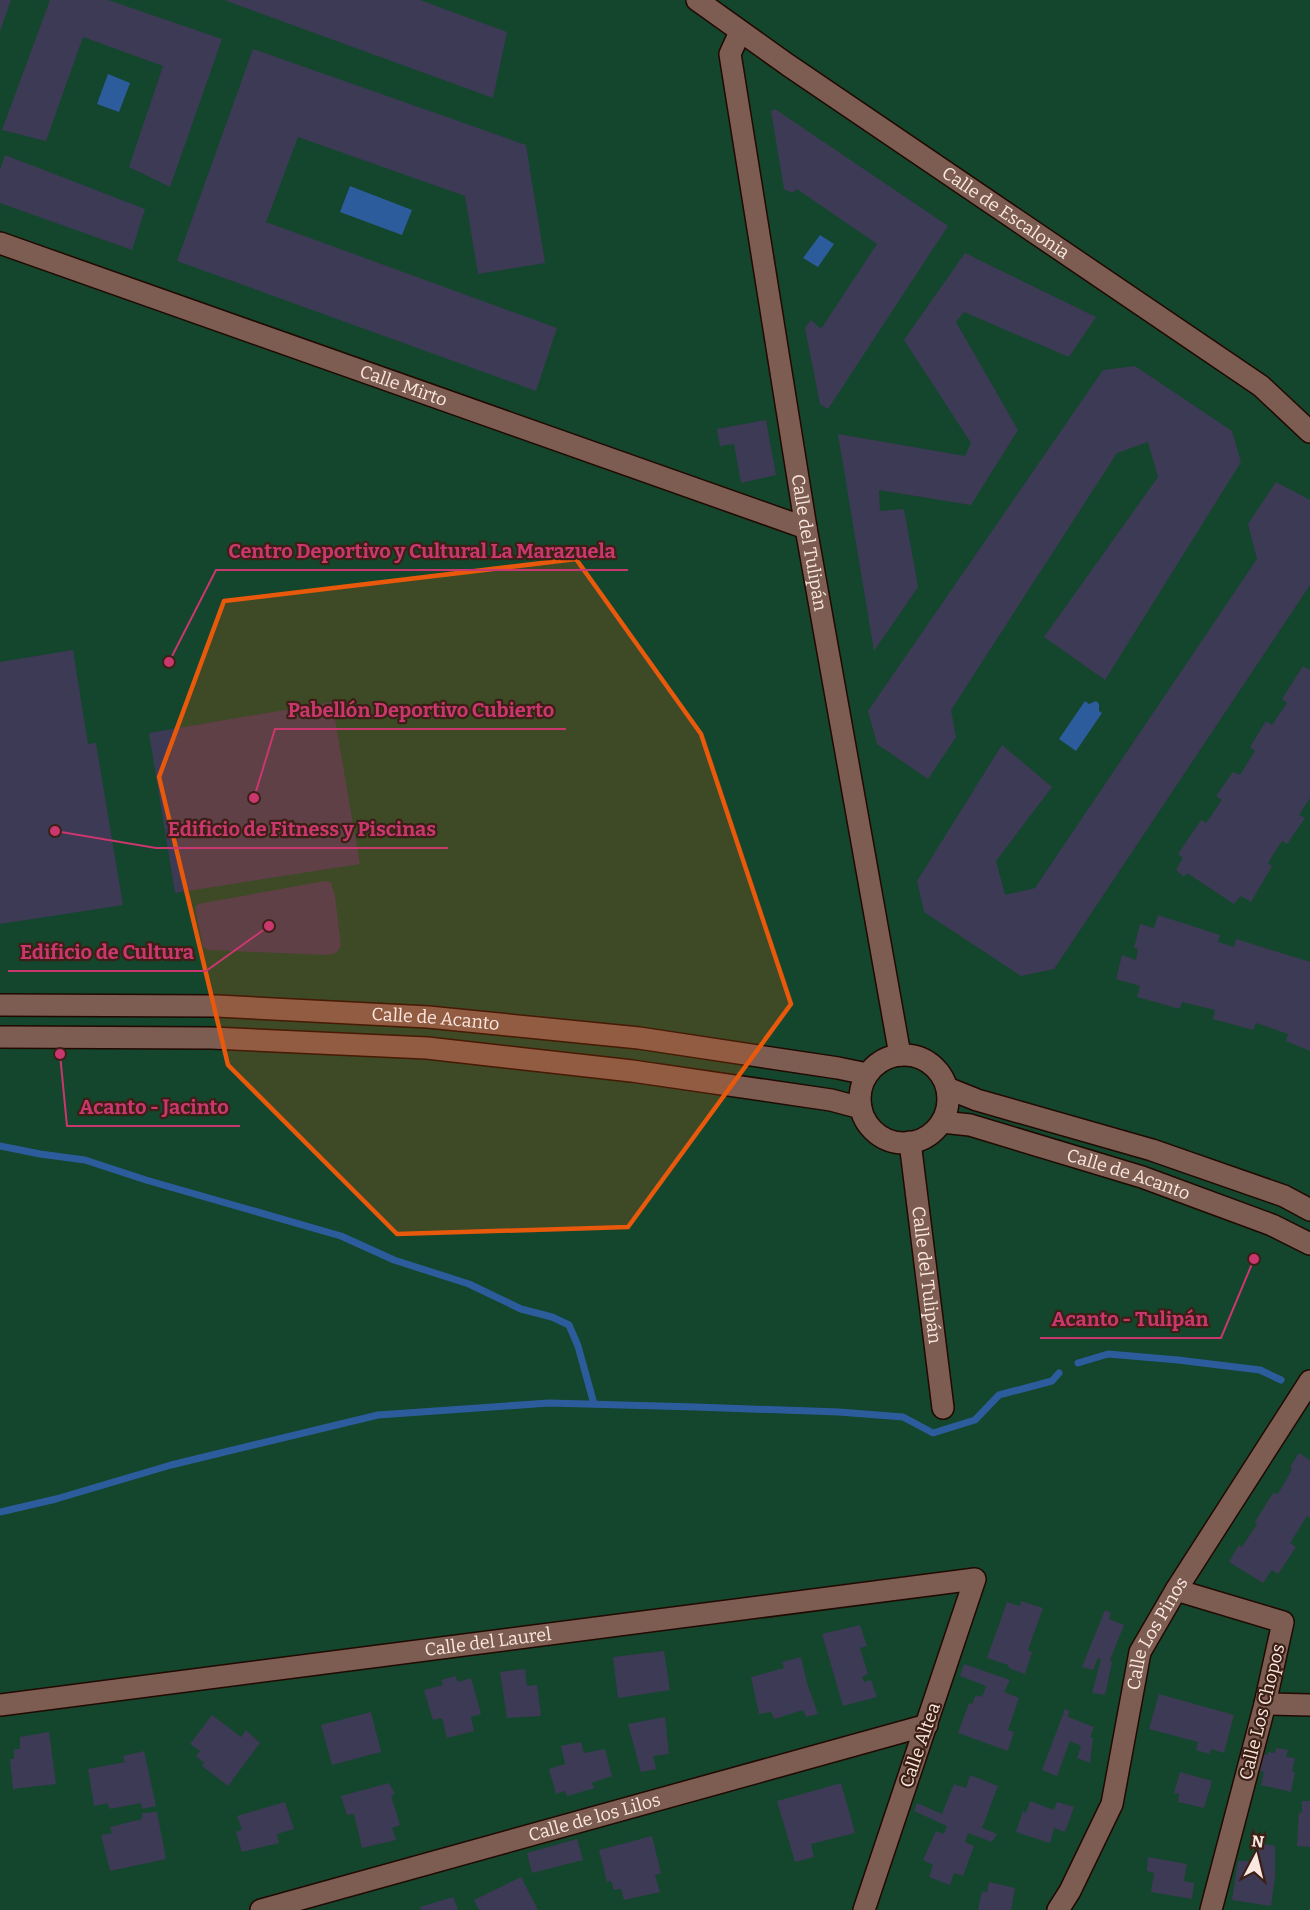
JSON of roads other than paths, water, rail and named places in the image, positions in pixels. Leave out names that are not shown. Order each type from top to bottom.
[{"type":"street","name":"Calle de Escalonia","points":[[697,0],[740,32],[1261,386],[1310,432]]},
{"type":"street","name":"Calle del Tulipán","points":[[740,32],[730,54],[806,528],[900,1055]]},
{"type":"street","name":"Calle Mirto","points":[[0,243],[806,528]]},
{"type":"street","name":"Calle de Acanto","points":[[0,1005],[217,1006],[428,1017],[639,1038],[867,1074]]},
{"type":"street","name":"Calle de Acanto","points":[[0,1037],[212,1038],[427,1048],[632,1071],[831,1100],[861,1107]]},
{"type":"street","points":[[900,1055],[919,1058],[935,1067],[947,1088],[948,1100],[942,1122],[928,1135],[910,1142],[897,1142],[884,1138],[865,1120],[861,1107],[862,1084],[867,1074],[882,1061],[900,1055]]},
{"type":"street","name":"Calle de Acanto","points":[[947,1088],[977,1100],[1152,1150],[1284,1196],[1310,1210]]},
{"type":"street","name":"Calle de Acanto","points":[[942,1122],[970,1125],[1142,1177],[1272,1225],[1310,1244]]},
{"type":"street","name":"Calle del Tulipán","points":[[910,1142],[943,1408]]},
{"type":"street","name":"Calle Los Pinos","points":[[1058,1910],[1070,1891],[1112,1804],[1140,1652],[1176,1590],[1310,1381]]},
{"type":"street","name":"Calle del Laurel","points":[[0,1705],[975,1579]]},
{"type":"street","name":"Calle Altea","points":[[864,1910],[975,1579]]},
{"type":"street","name":"Calle Los Chopos","points":[[1176,1590],[1283,1622],[1266,1704],[1211,1910]]},
{"type":"street","points":[[1266,1704],[1310,1705]]},
{"type":"street","name":"Calle de los Lilos","points":[[261,1910],[927,1725]]},
{"type":"water","points":[[108,74],[130,83],[119,112],[97,104]]},
{"type":"water","points":[[350,186],[412,210],[402,235],[340,212]]},
{"type":"water","points":[[820,235],[834,244],[818,267],[803,258]]},
{"type":"water","points":[[1085,701],[1089,704],[1096,701],[1102,713],[1076,751],[1059,739]]},
{"type":"waterway","points":[[0,1146],[85,1160],[146,1180],[341,1236],[394,1260],[469,1284],[521,1309],[552,1317],[569,1325],[578,1346],[594,1404]]},
{"type":"waterway","points":[[1078,1363],[1108,1354],[1260,1370],[1281,1380]]},
{"type":"waterway","points":[[0,1512],[56,1499],[171,1465],[378,1415],[549,1403],[696,1407],[839,1412],[903,1417],[933,1433],[975,1420],[999,1395],[1052,1381],[1059,1373]]},
{"type":"place","name":"Centro Deportivo y Cultural La Marazuela","points":[[169,662]]},
{"type":"place","name":"Pabellón Deportivo Cubierto","points":[[254,798]]},
{"type":"place","name":"Edificio de Fitness y Piscinas","points":[[55,831]]},
{"type":"place","name":"Edificio de Cultura","points":[[269,926]]},
{"type":"place","name":"Acanto - Jacinto","points":[[60,1054]]},
{"type":"place","name":"Acanto - Tulipán","points":[[1254,1259]]}]
